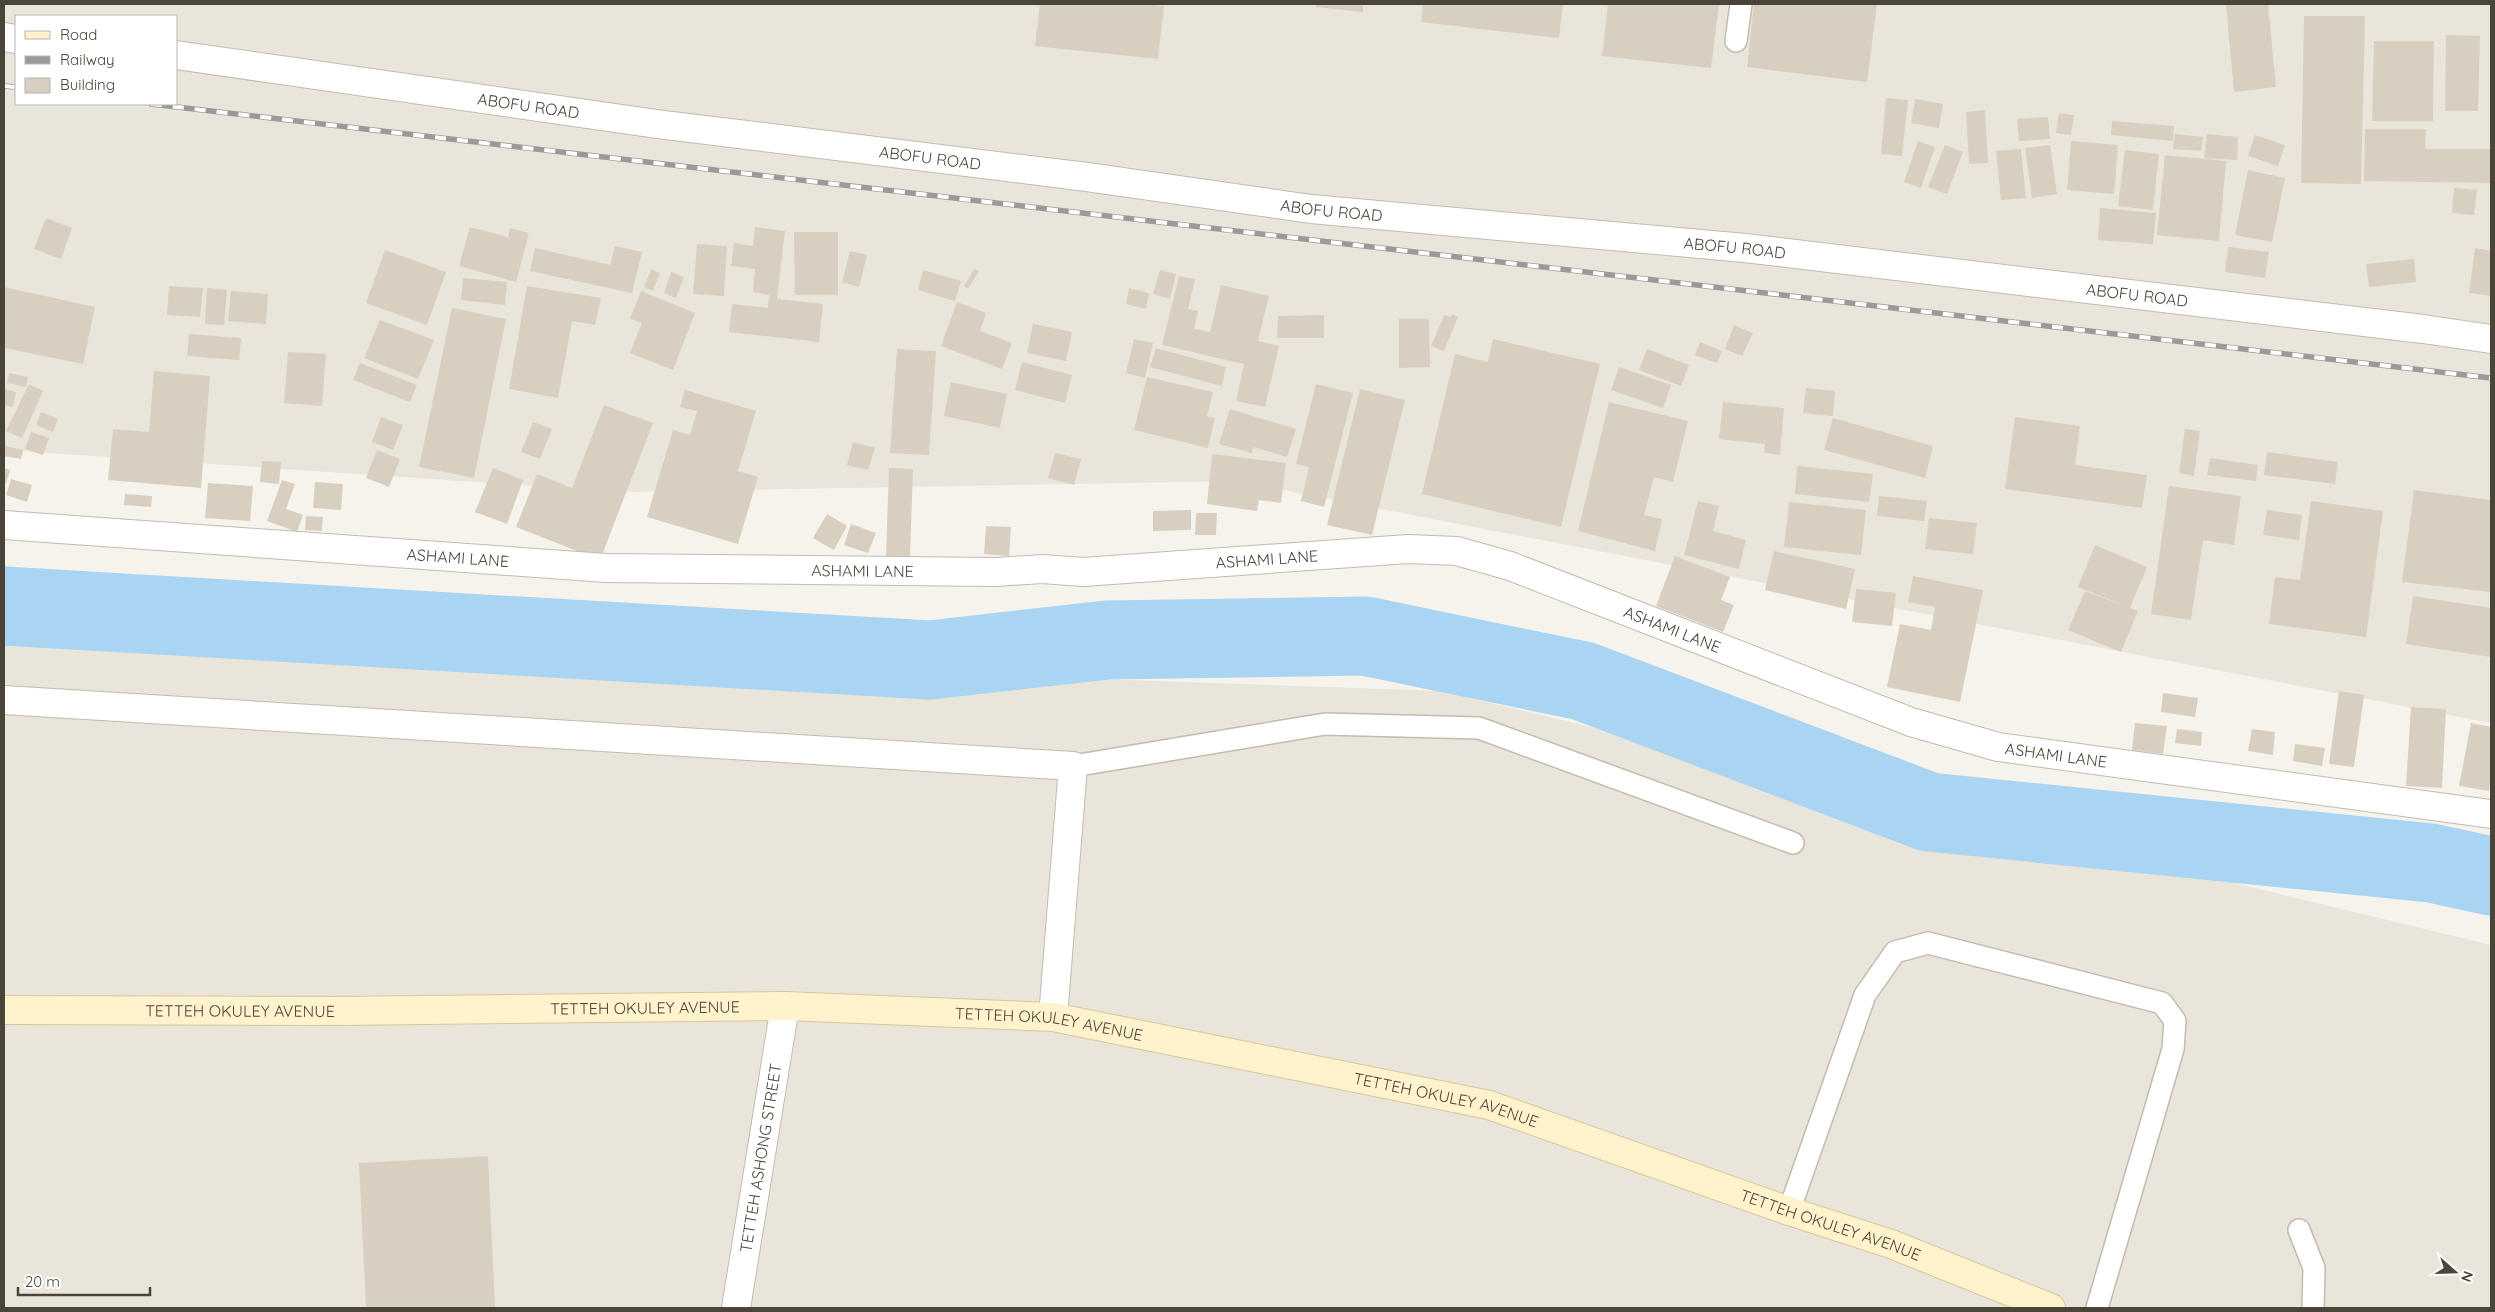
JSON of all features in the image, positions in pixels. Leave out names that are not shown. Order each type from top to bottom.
[{"type":"street","name":"ABOFU ROAD","points":[[178,55],[658,124],[1088,177],[1311,210],[1745,248],[2423,329],[2491,339]]},
{"type":"street","name":"ASHAMI LANE","points":[[4,525],[606,568],[996,572],[1042,569],[1083,572],[1408,549],[1457,551],[1510,566],[1911,722],[1998,747],[2491,814]]},
{"type":"street","points":[[4,700],[1073,766],[1053,1017]]},
{"type":"street","name":"TETTEH OKULEY AVENUE","points":[[4,1010],[338,1011],[785,1006],[1053,1017],[1489,1106],[1789,1212],[1891,1244],[2051,1308]]},
{"type":"street","name":"TETTEH ASHONG STREET","points":[[736,1308],[785,1006]]},
{"type":"lane","points":[[1736,41],[1741,4]]},
{"type":"lane","points":[[1073,766],[1325,724],[1479,728],[1793,843]]},
{"type":"lane","points":[[1789,1212],[1865,995],[1895,952],[1928,943],[2162,1003],[2175,1022],[2173,1049],[2097,1308]]},
{"type":"lane","points":[[2299,1230],[2314,1268],[2313,1308]]},
{"type":"shaded area","points":[[4,4],[2491,4],[2491,723],[1236,481],[626,492],[4,450]]},
{"type":"shaded area","points":[[4,641],[1441,691],[2491,945],[2491,1308],[4,1308]]},
{"type":"building","points":[[1040,4],[1145,4],[1164,6],[1158,59],[1035,46]]},
{"type":"building","points":[[1316,4],[1363,4],[1363,12],[1316,7]]},
{"type":"building","points":[[1423,4],[1563,4],[1559,38],[1421,22]]},
{"type":"building","points":[[1608,4],[1719,4],[1711,68],[1602,56]]},
{"type":"building","points":[[1754,4],[1877,4],[1867,82],[1747,67]]},
{"type":"building","points":[[2226,4],[2268,4],[2276,87],[2234,92]]},
{"type":"building","points":[[2304,16],[2365,16],[2361,184],[2301,183]]},
{"type":"building","points":[[2446,35],[2480,36],[2478,111],[2445,111]]},
{"type":"building","points":[[2374,41],[2434,41],[2433,121],[2372,121]]},
{"type":"building","points":[[1886,98],[1908,100],[1902,156],[1881,154]]},
{"type":"building","points":[[1915,99],[1943,104],[1939,128],[1911,123]]},
{"type":"building","points":[[1985,110],[1988,163],[1969,164],[1966,112]]},
{"type":"building","points":[[2059,113],[2074,115],[2071,135],[2056,133]]},
{"type":"building","points":[[2048,117],[2050,139],[2019,141],[2017,119]]},
{"type":"building","points":[[2112,121],[2174,126],[2173,141],[2111,135]]},
{"type":"building","points":[[2365,129],[2426,129],[2425,149],[2491,149],[2491,183],[2364,181]]},
{"type":"building","points":[[2175,134],[2203,137],[2201,151],[2173,149]]},
{"type":"building","points":[[2207,134],[2238,137],[2237,160],[2204,158]]},
{"type":"building","points":[[2255,135],[2285,145],[2278,166],[2248,156]]},
{"type":"building","points":[[1918,141],[1935,147],[1921,188],[1904,182]]},
{"type":"building","points":[[2071,141],[2118,145],[2114,194],[2067,190]]},
{"type":"building","points":[[1945,145],[1963,152],[1947,194],[1928,187]]},
{"type":"building","points":[[2050,145],[2057,194],[2032,198],[2025,148]]},
{"type":"building","points":[[2021,149],[2026,198],[2001,200],[1996,151]]},
{"type":"building","points":[[2125,150],[2159,154],[2153,210],[2118,206]]},
{"type":"building","points":[[2165,155],[2226,161],[2219,241],[2157,235]]},
{"type":"building","points":[[2248,170],[2285,178],[2272,242],[2235,235]]},
{"type":"building","points":[[2454,188],[2477,190],[2474,215],[2452,213]]},
{"type":"building","points":[[2100,208],[2156,213],[2153,244],[2098,240]]},
{"type":"building","points":[[46,218],[72,228],[61,259],[34,249]]},
{"type":"building","points":[[470,227],[508,237],[510,228],[529,233],[516,282],[459,266]]},
{"type":"building","points":[[755,227],[785,231],[777,299],[823,304],[819,342],[729,332],[732,304],[768,308],[769,295],[753,292],[755,269],[731,266],[734,243],[753,246]]},
{"type":"building","points":[[794,232],[838,232],[838,295],[795,295]]},
{"type":"building","points":[[697,244],[727,246],[724,296],[693,294]]},
{"type":"building","points":[[615,246],[642,252],[632,293],[530,271],[535,248],[610,265]]},
{"type":"building","points":[[2228,247],[2269,252],[2265,278],[2225,272]]},
{"type":"building","points":[[2475,248],[2491,251],[2491,296],[2469,293]]},
{"type":"building","points":[[385,250],[446,272],[427,325],[366,303]]},
{"type":"building","points":[[850,251],[867,255],[859,287],[842,282]]},
{"type":"building","points":[[2414,259],[2416,282],[2369,287],[2366,264]]},
{"type":"building","points":[[651,269],[660,273],[653,291],[644,287]]},
{"type":"building","points":[[974,269],[979,271],[968,289],[964,286]]},
{"type":"building","points":[[923,270],[961,281],[955,301],[918,290]]},
{"type":"building","points":[[1160,270],[1176,274],[1170,299],[1153,294]]},
{"type":"building","points":[[671,272],[684,277],[676,298],[664,293]]},
{"type":"building","points":[[1179,276],[1195,279],[1188,309],[1198,311],[1194,329],[1210,332],[1221,285],[1269,296],[1258,341],[1279,346],[1265,407],[1236,401],[1244,364],[1162,345]]},
{"type":"building","points":[[463,278],[507,282],[505,305],[461,300]]},
{"type":"building","points":[[169,286],[203,288],[200,317],[167,315]]},
{"type":"building","points":[[527,286],[601,298],[595,325],[572,321],[558,398],[509,389]]},
{"type":"building","points":[[4,287],[95,307],[83,364],[4,348]]},
{"type":"building","points":[[207,288],[227,290],[224,325],[205,324]]},
{"type":"building","points":[[1129,288],[1149,293],[1146,309],[1126,304]]},
{"type":"building","points":[[231,291],[268,294],[266,324],[228,321]]},
{"type":"building","points":[[641,291],[695,313],[673,370],[630,353],[642,323],[630,319]]},
{"type":"building","points":[[957,302],[986,313],[980,331],[1012,343],[1002,369],[941,346]]},
{"type":"building","points":[[452,308],[506,319],[474,478],[419,467]]},
{"type":"building","points":[[1452,314],[1458,317],[1444,351],[1431,346],[1444,315],[1451,317]]},
{"type":"building","points":[[1324,315],[1324,338],[1277,338],[1278,316]]},
{"type":"building","points":[[1399,319],[1429,319],[1430,367],[1399,368]]},
{"type":"building","points":[[380,320],[434,340],[418,379],[364,358]]},
{"type":"building","points":[[1033,324],[1072,332],[1066,361],[1027,353]]},
{"type":"building","points":[[1734,325],[1753,333],[1742,356],[1725,349]]},
{"type":"building","points":[[189,334],[241,338],[239,360],[187,356]]},
{"type":"building","points":[[1134,339],[1153,343],[1145,378],[1126,373]]},
{"type":"building","points":[[1493,339],[1600,364],[1561,527],[1422,494],[1455,354],[1488,362]]},
{"type":"building","points":[[1700,342],[1722,351],[1717,363],[1695,355]]},
{"type":"building","points":[[1156,348],[1226,367],[1222,386],[1150,367]]},
{"type":"building","points":[[897,349],[936,351],[929,455],[890,453]]},
{"type":"building","points":[[1647,349],[1689,365],[1681,386],[1639,370]]},
{"type":"building","points":[[288,352],[326,354],[322,406],[284,403]]},
{"type":"building","points":[[1022,362],[1072,375],[1065,403],[1015,390]]},
{"type":"building","points":[[360,363],[417,385],[410,402],[353,380]]},
{"type":"building","points":[[1619,367],[1671,385],[1663,408],[1611,390]]},
{"type":"building","points":[[154,371],[210,376],[201,488],[108,480],[113,429],[149,432]]},
{"type":"building","points":[[9,373],[28,377],[26,387],[7,383]]},
{"type":"building","points":[[1147,377],[1213,392],[1207,416],[1215,418],[1208,448],[1134,430]]},
{"type":"building","points":[[951,382],[1007,394],[1000,428],[944,416]]},
{"type":"building","points":[[29,384],[43,391],[22,438],[6,431]]},
{"type":"building","points":[[1316,384],[1353,393],[1324,507],[1301,501],[1309,467],[1296,464]]},
{"type":"building","points":[[1806,388],[1835,391],[1833,416],[1803,413]]},
{"type":"building","points":[[4,389],[16,392],[13,407],[4,405]]},
{"type":"building","points":[[1360,389],[1405,400],[1372,535],[1327,525]]},
{"type":"building","points":[[685,390],[756,411],[738,471],[758,477],[738,544],[647,517],[673,430],[690,435],[697,411],[680,407]]},
{"type":"building","points":[[1609,402],[1688,421],[1673,482],[1654,477],[1644,515],[1662,519],[1655,551],[1578,531]]},
{"type":"building","points":[[1723,402],[1784,408],[1780,455],[1764,453],[1765,444],[1719,439]]},
{"type":"building","points":[[604,405],[653,423],[600,560],[516,527],[537,474],[572,488]]},
{"type":"building","points":[[1230,409],[1296,429],[1287,457],[1253,447],[1252,453],[1219,444]]},
{"type":"building","points":[[41,412],[58,419],[53,432],[36,425]]},
{"type":"building","points":[[381,417],[403,425],[393,450],[372,442]]},
{"type":"building","points":[[2015,417],[2080,426],[2075,465],[2147,475],[2142,508],[2005,489]]},
{"type":"building","points":[[1833,418],[1933,446],[1925,478],[1824,450]]},
{"type":"building","points":[[533,422],[552,429],[540,459],[521,452]]},
{"type":"building","points":[[2185,429],[2200,431],[2194,476],[2179,473]]},
{"type":"building","points":[[31,432],[49,438],[43,455],[25,449]]},
{"type":"building","points":[[853,442],[875,448],[868,470],[847,465]]},
{"type":"building","points":[[4,446],[23,450],[21,459],[4,456]]},
{"type":"building","points":[[377,450],[400,459],[389,487],[366,478]]},
{"type":"building","points":[[2267,452],[2338,462],[2335,484],[2264,475]]},
{"type":"building","points":[[1055,453],[1081,459],[1074,485],[1048,478]]},
{"type":"building","points":[[1212,454],[1286,463],[1281,503],[1259,500],[1257,511],[1207,504]]},
{"type":"building","points":[[2210,458],[2258,465],[2256,481],[2207,475]]},
{"type":"building","points":[[262,461],[281,462],[279,484],[260,482]]},
{"type":"building","points":[[1797,466],[1873,474],[1869,502],[1795,494]]},
{"type":"building","points":[[4,468],[10,470],[6,484],[4,483]]},
{"type":"building","points":[[493,468],[523,480],[507,524],[475,512]]},
{"type":"building","points":[[889,468],[913,469],[910,556],[886,556]]},
{"type":"building","points":[[11,479],[32,485],[27,502],[6,495]]},
{"type":"building","points":[[282,480],[295,484],[286,509],[303,515],[297,532],[267,521]]},
{"type":"building","points":[[315,482],[343,484],[341,510],[313,508]]},
{"type":"building","points":[[208,483],[253,486],[250,521],[205,518]]},
{"type":"building","points":[[2169,486],[2241,496],[2234,545],[2203,540],[2191,620],[2151,614]]},
{"type":"building","points":[[2414,490],[2491,500],[2491,592],[2402,582]]},
{"type":"building","points":[[125,494],[152,496],[151,507],[124,505]]},
{"type":"building","points":[[1879,496],[1927,501],[1924,521],[1877,516]]},
{"type":"building","points":[[1698,501],[1719,506],[1713,531],[1746,540],[1739,569],[1684,555]]},
{"type":"building","points":[[2311,501],[2383,511],[2366,637],[2269,624],[2275,577],[2300,580]]},
{"type":"building","points":[[1789,502],[1866,510],[1861,555],[1784,547]]},
{"type":"building","points":[[1191,510],[1191,530],[1153,531],[1153,511]]},
{"type":"building","points":[[2267,510],[2302,515],[2299,540],[2263,535]]},
{"type":"building","points":[[1196,513],[1217,513],[1216,535],[1195,535]]},
{"type":"building","points":[[827,514],[847,526],[834,550],[813,538]]},
{"type":"building","points":[[306,516],[323,517],[322,531],[305,530]]},
{"type":"building","points":[[1929,518],[1977,523],[1973,554],[1925,549]]},
{"type":"building","points":[[851,524],[876,533],[868,553],[844,545]]},
{"type":"building","points":[[986,526],[1011,527],[1009,556],[984,554]]},
{"type":"building","points":[[2095,545],[2147,567],[2130,608],[2078,587]]},
{"type":"building","points":[[1774,551],[1855,569],[1846,609],[1765,590]]},
{"type":"building","points":[[1675,556],[1730,577],[1721,600],[1734,605],[1723,632],[1656,606]]},
{"type":"building","points":[[1913,576],[1983,590],[1960,702],[1887,687],[1900,624],[1931,630],[1935,607],[1908,602]]},
{"type":"building","points":[[1856,589],[1896,593],[1892,626],[1852,622]]},
{"type":"building","points":[[2085,591],[2138,611],[2121,652],[2068,630]]},
{"type":"building","points":[[2413,596],[2491,608],[2491,657],[2406,644]]},
{"type":"building","points":[[2339,691],[2364,695],[2354,767],[2329,764]]},
{"type":"building","points":[[2163,693],[2198,698],[2195,717],[2161,712]]},
{"type":"building","points":[[2411,707],[2446,709],[2442,788],[2406,786]]},
{"type":"building","points":[[2135,723],[2167,726],[2163,754],[2132,750]]},
{"type":"building","points":[[2471,723],[2491,727],[2491,779],[2489,791],[2459,786]]},
{"type":"building","points":[[2177,729],[2202,732],[2201,746],[2175,743]]},
{"type":"building","points":[[2252,729],[2275,732],[2273,755],[2248,751]]},
{"type":"building","points":[[2295,744],[2325,748],[2322,766],[2293,761]]},
{"type":"building","points":[[488,1156],[495,1308],[366,1308],[359,1163]]},
{"type":"waterway","points":[[4,606],[930,660],[1107,640],[1365,636],[1583,681],[1929,812],[2431,863],[2491,876]]},
{"type":"railway","points":[[4,86],[15,87]]},
{"type":"railway","points":[[160,105],[2491,378]]}]
